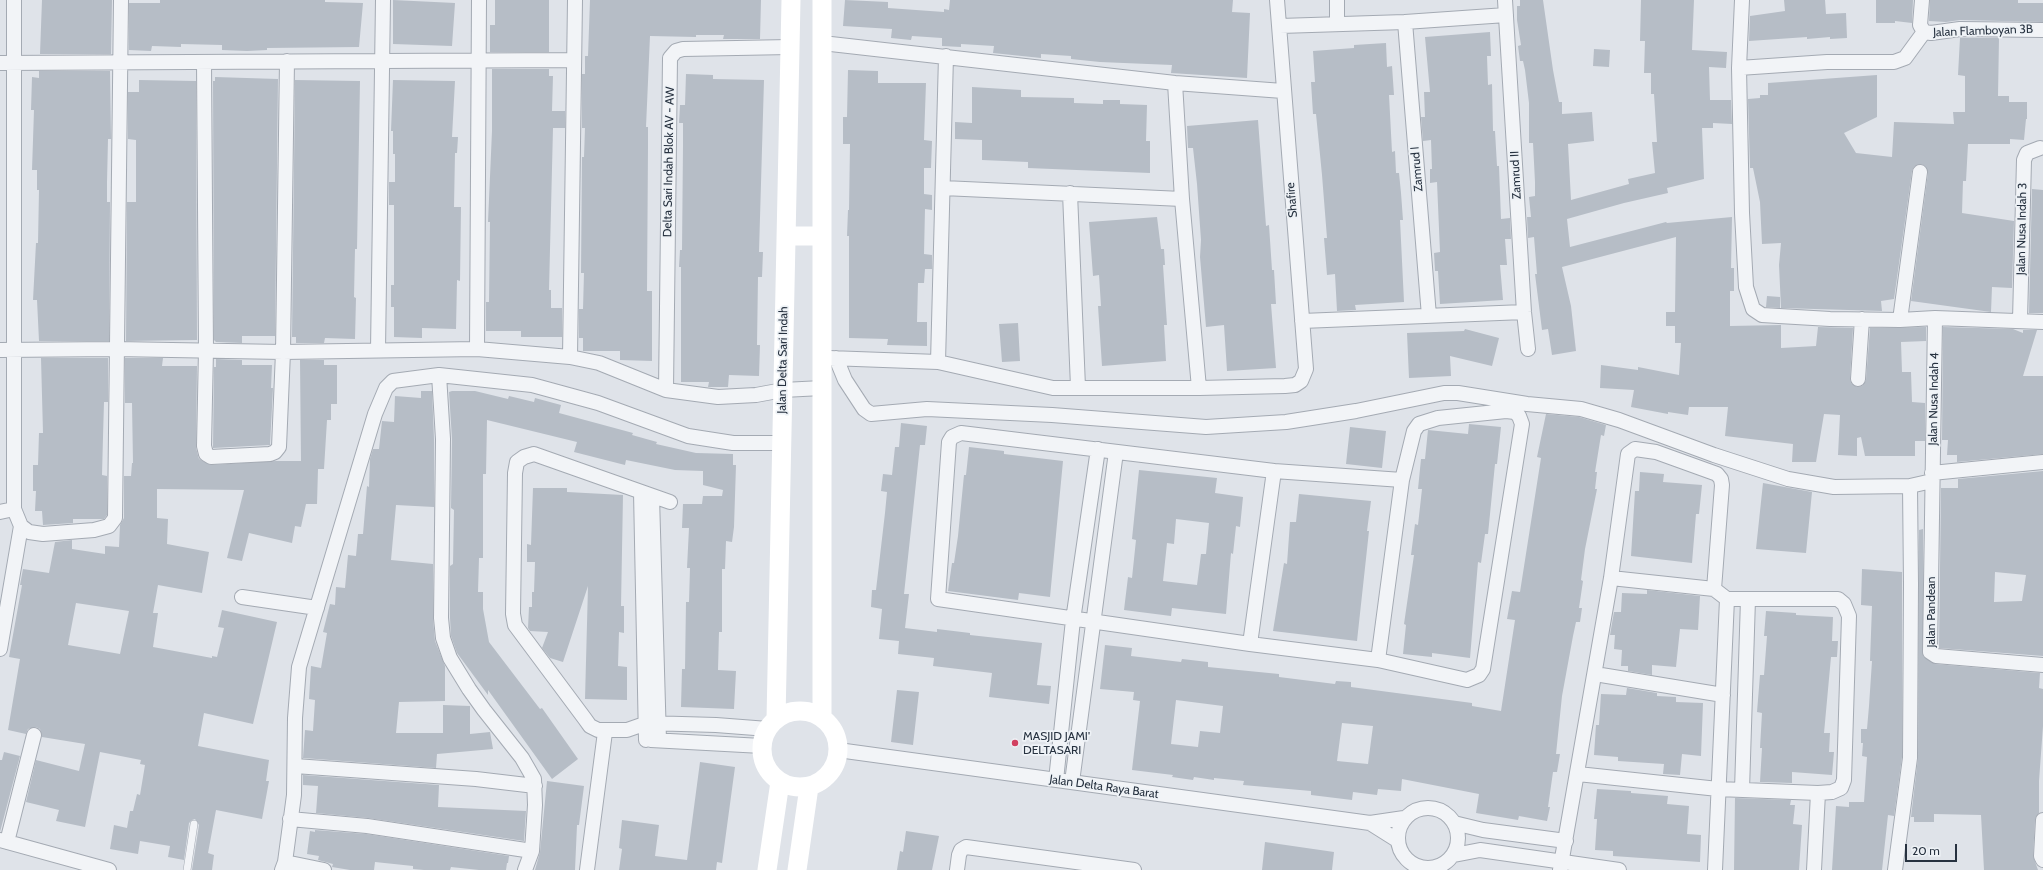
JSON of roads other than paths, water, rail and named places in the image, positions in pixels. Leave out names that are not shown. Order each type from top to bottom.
[{"type":"street","points":[[14,0],[14,63],[7,350],[14,509],[21,526],[29,532],[43,534],[87,530],[109,526],[115,518],[119,62],[121,0]]},
{"type":"street","points":[[378,350],[383,0]]},
{"type":"street","points":[[478,349],[479,0]]},
{"type":"street","points":[[570,357],[575,0]]},
{"type":"street","name":"Jalan Delta Sari Indah","points":[[769,731],[782,443],[791,0]]},
{"type":"street","points":[[822,0],[822,236],[829,358],[822,388],[822,717]]},
{"type":"street","name":"Shafire","points":[[1199,388],[1295,385],[1305,375],[1306,369],[1277,0]]},
{"type":"street","points":[[1337,0],[1337,24]]},
{"type":"street","name":"Zamrud II","points":[[1505,0],[1524,312],[1528,349]]},
{"type":"street","points":[[1742,0],[1738,68],[1742,213],[1746,287],[1753,310],[1762,315],[1862,320],[1935,318],[2043,322]]},
{"type":"street","points":[[1738,68],[1827,62],[1894,62],[1905,58],[1924,32],[1920,24],[1922,0]]},
{"type":"street","points":[[1280,26],[1405,22],[1506,15]]},
{"type":"street","name":"Zamrud I","points":[[1405,22],[1429,316]]},
{"type":"street","name":"Jalan Flamboyan 3B","points":[[1924,32],[1930,33],[1960,29],[2043,30]]},
{"type":"street","points":[[822,43],[1175,83],[1283,91]]},
{"type":"street","name":"Delta Sari Indah Blok AV - AW","points":[[666,390],[670,58],[676,51],[683,49],[790,47]]},
{"type":"street","points":[[938,362],[946,56]]},
{"type":"street","points":[[0,63],[574,60]]},
{"type":"street","points":[[204,62],[206,350],[204,446],[206,454],[211,456],[270,454],[275,452],[279,447],[283,352],[287,61]]},
{"type":"street","points":[[829,358],[938,362],[1016,379],[1041,387],[1199,388],[1182,199],[1175,83]]},
{"type":"street","name":"Jalan Nusa Indah 3","points":[[2020,320],[2024,160],[2027,153],[2040,148]]},
{"type":"street","points":[[1900,320],[1920,172]]},
{"type":"street","points":[[943,188],[1182,199]]},
{"type":"street","points":[[1070,194],[1078,387]]},
{"type":"street","points":[[786,236],[822,236]]},
{"type":"street","points":[[1302,321],[1524,312]]},
{"type":"street","name":"Jalan Nusa Indah 4","points":[[1932,471],[1935,318]]},
{"type":"street","points":[[1858,379],[1862,320]]},
{"type":"street","points":[[7,350],[116,349],[283,352],[478,349],[570,357],[599,363],[666,390],[718,398],[756,395],[783,390],[822,388]]},
{"type":"street","points":[[829,358],[864,409],[871,414],[927,409],[1052,415],[1206,426],[1286,422],[1356,411],[1444,392],[1527,404],[1581,409],[1620,420],[1714,455],[1788,479],[1834,487],[1910,486],[1932,471],[2043,462]]},
{"type":"street","points":[[439,375],[444,439],[441,618],[444,638],[454,664],[484,710],[530,770],[535,786],[532,851],[525,870]]},
{"type":"street","points":[[324,870],[283,866],[290,820],[295,766],[299,667],[318,608],[379,401],[386,388],[393,381],[439,375],[532,385],[598,403],[688,436],[733,443],[782,443]]},
{"type":"street","points":[[1378,660],[1402,480],[1412,436],[1419,424],[1438,418],[1506,411],[1515,412],[1519,416],[1522,424],[1483,669],[1479,675],[1467,680],[1378,660],[1073,620],[938,599],[950,442],[952,437],[961,433],[1274,471],[1402,480]]},
{"type":"street","points":[[1561,865],[1611,578],[1628,454],[1635,449],[1656,452],[1717,474],[1721,479],[1722,490],[1714,589]]},
{"type":"street","points":[[1056,780],[1073,620],[1098,450]]},
{"type":"street","points":[[1072,782],[1092,622],[1116,452]]},
{"type":"street","points":[[670,502],[646,495],[534,454],[524,457],[517,462],[515,472],[513,614],[515,625],[590,726],[598,730],[605,732],[627,730],[653,724],[716,725],[769,731]]},
{"type":"street","points":[[1250,644],[1274,471]]},
{"type":"street","name":"Jalan Pandean","points":[[1932,471],[1931,654],[1936,656],[2043,665]]},
{"type":"street","points":[[1895,870],[1910,758],[1910,486]]},
{"type":"street","points":[[646,495],[653,740]]},
{"type":"street","points":[[0,512],[14,509]]},
{"type":"street","points":[[0,650],[4,600],[21,526]]},
{"type":"street","points":[[1578,774],[1718,789],[1818,793],[1842,788],[1844,780],[1849,616],[1847,609],[1838,599],[1727,600],[1714,589],[1611,578]]},
{"type":"street","points":[[242,597],[318,608]]},
{"type":"street","points":[[1742,790],[1748,599]]},
{"type":"street","points":[[1715,870],[1727,600]]},
{"type":"street","points":[[1595,674],[1723,695]]},
{"type":"street","points":[[802,710],[822,717],[834,730],[838,740],[837,760],[827,777],[809,787],[790,786],[780,782],[766,767],[763,758],[769,731],[791,711],[802,710]]},
{"type":"street","points":[[627,730],[653,740],[769,731]]},
{"type":"street","points":[[588,870],[605,732]]},
{"type":"street","points":[[34,735],[3,841],[109,870]]},
{"type":"street","name":"Jalan Delta Raya Barat","points":[[838,750],[1370,823],[1404,818]]},
{"type":"street","points":[[295,766],[476,779],[535,786]]},
{"type":"street","points":[[768,870],[780,782]]},
{"type":"street","points":[[798,870],[809,787]]},
{"type":"street","points":[[1814,870],[1818,793]]},
{"type":"street","points":[[1421,808],[1440,810],[1448,815],[1454,823],[1458,834],[1458,844],[1454,855],[1446,863],[1435,868],[1424,869],[1413,865],[1404,858],[1397,840],[1399,827],[1404,818],[1421,808]]},
{"type":"street","points":[[290,820],[367,826],[532,851]]},
{"type":"street","points":[[2043,820],[2041,856],[2043,860]]},
{"type":"street","name":"Jalan Delta Raya Barat","points":[[1370,823],[1397,840]]},
{"type":"street","points":[[1454,823],[1483,830],[1566,841]]},
{"type":"street","points":[[957,870],[959,855],[966,847],[1074,866],[1134,870]]},
{"type":"street","points":[[1454,855],[1480,850],[1561,865],[1619,870]]},
{"type":"lane","points":[[187,870],[194,824]]},
{"type":"place","name":"MASJID JAMI' DELTASARI","points":[[1015,743]]}]
